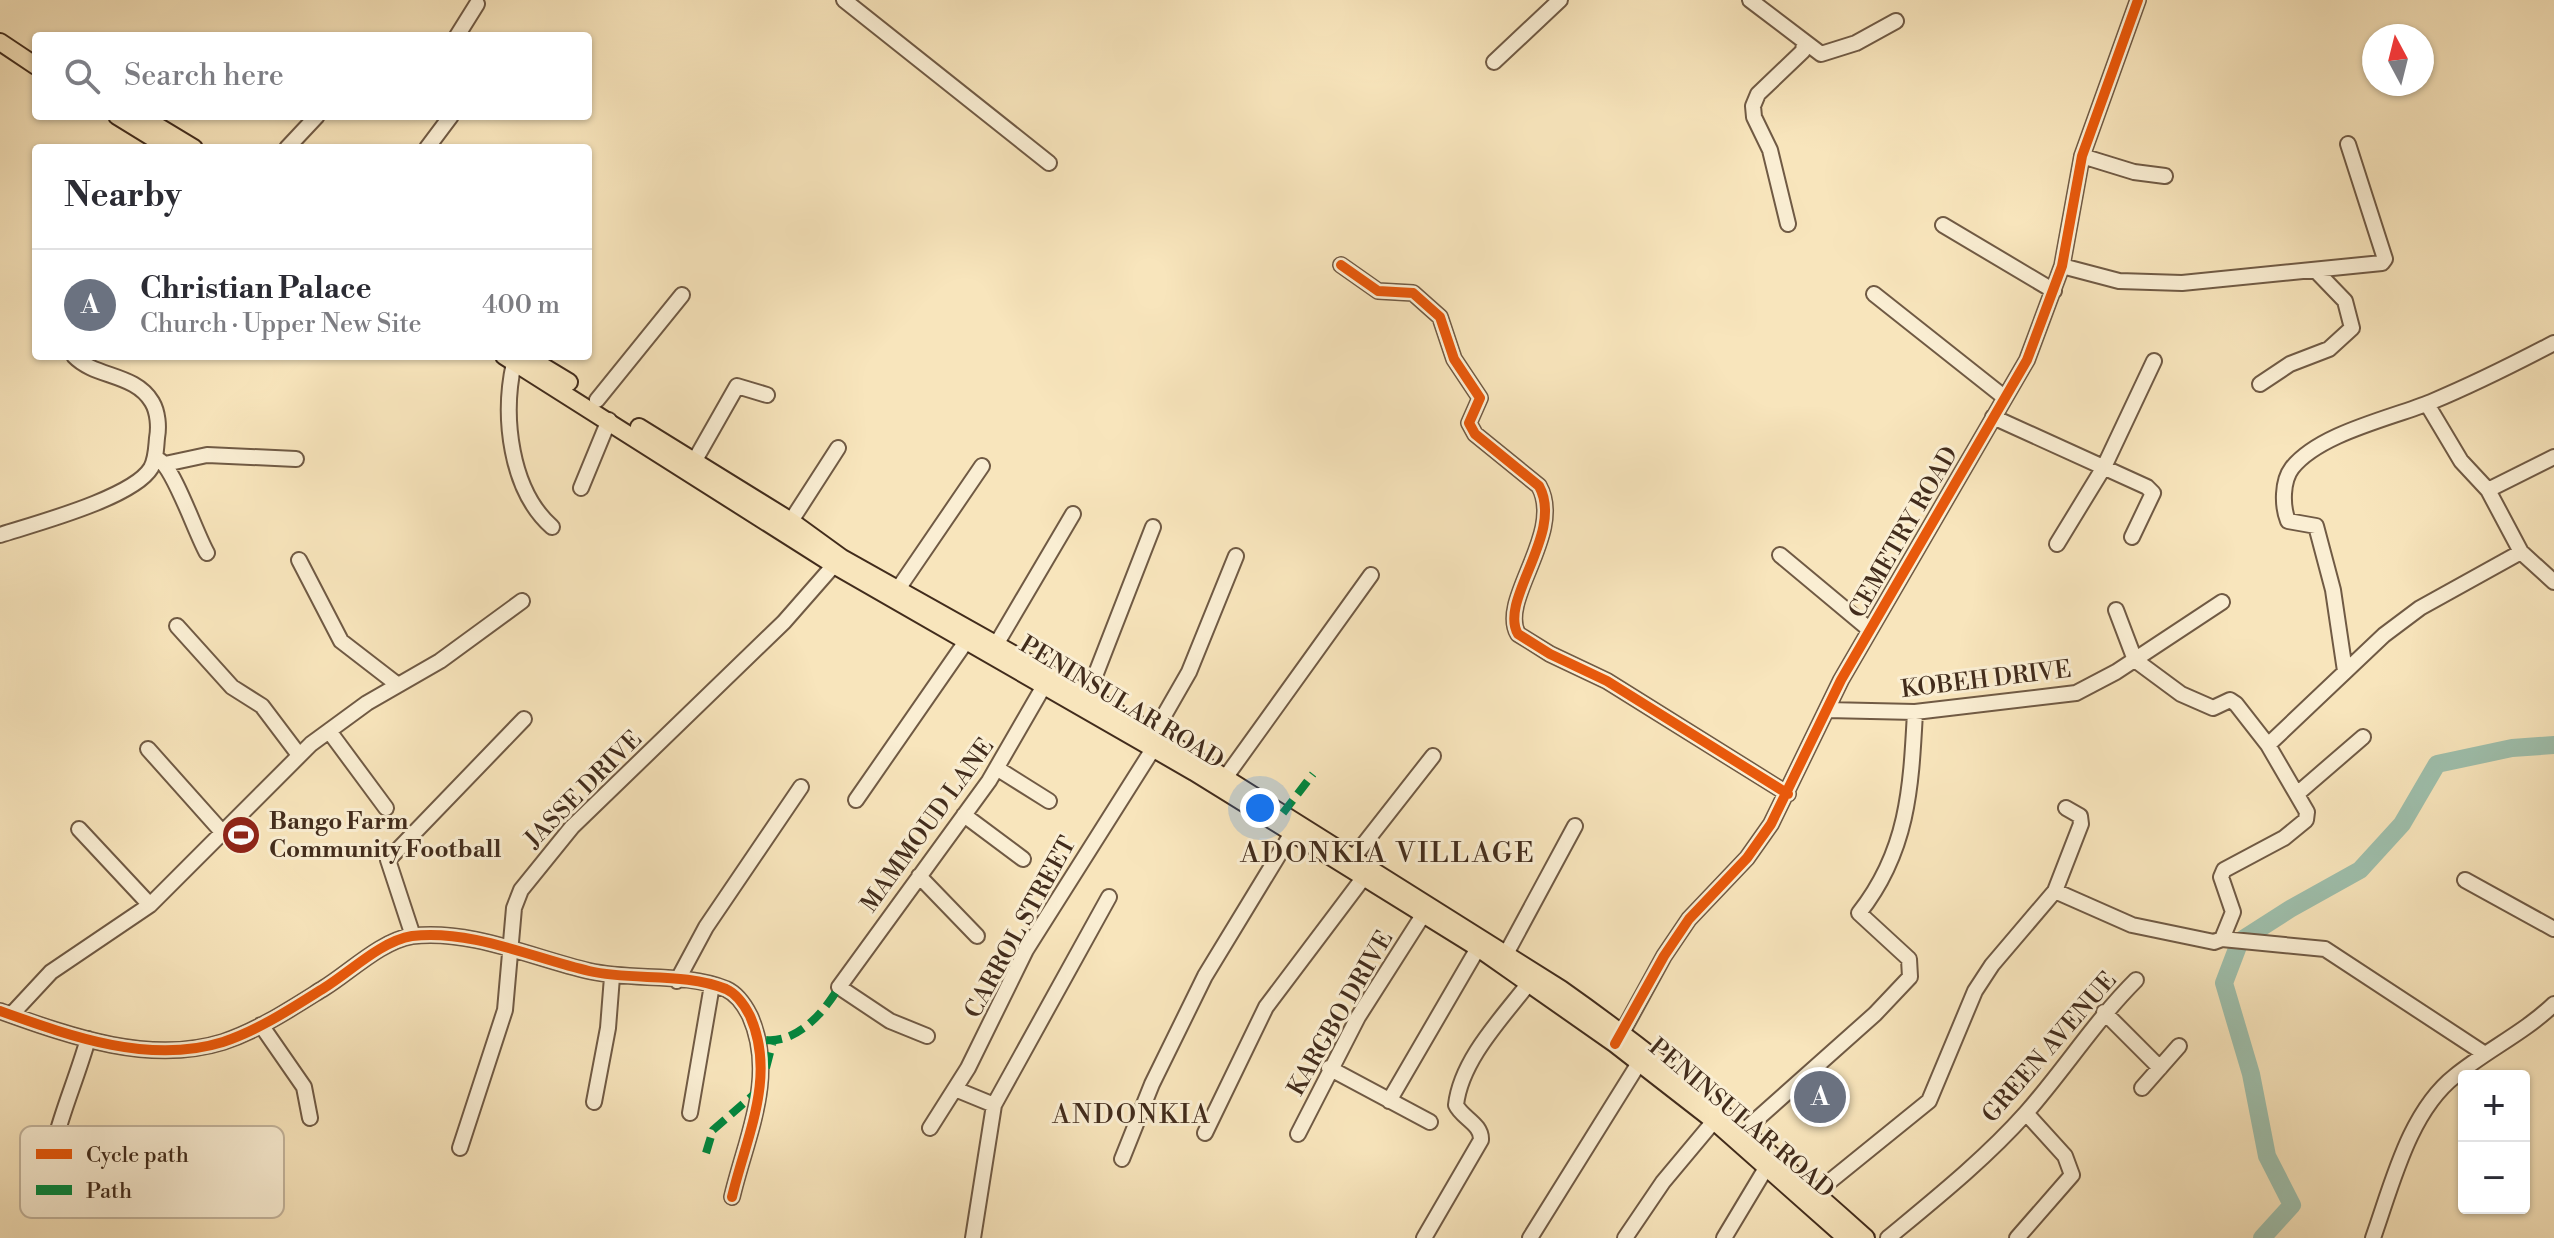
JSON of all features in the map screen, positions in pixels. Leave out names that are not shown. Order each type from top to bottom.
[{"type":"main road","points":[[0,31],[32,51]]},
{"type":"main road","points":[[0,42],[32,63]]},
{"type":"main road","points":[[124,120],[162,144]]},
{"type":"main road","points":[[148,120],[187,144]]},
{"type":"main road","name":"PENINSULAR ROAD","points":[[518,360],[834,565],[1151,742],[1225,778],[1506,954],[1619,1038],[1739,1134],[1810,1197],[1846,1238]]},
{"type":"main road","name":"PENINSULAR ROAD","points":[[519,360],[597,400],[695,460],[791,521],[842,558],[1088,694],[1151,742],[1619,1038],[1639,1063],[1714,1121],[1739,1134],[1766,1168],[1866,1238]]},
{"type":"street","points":[[844,0],[1049,163]]},
{"type":"street","points":[[1494,62],[1560,0]]},
{"type":"street","points":[[1750,0],[1821,54],[1856,43],[1896,21]]},
{"type":"street","name":"CEMETRY ROAD","points":[[1619,1038],[1664,956],[1689,919],[1747,858],[1788,794],[1827,710],[1870,630],[2039,336],[2062,266],[2082,156],[2138,0]]},
{"type":"street","points":[[460,32],[477,4]]},
{"type":"street","points":[[1788,224],[1770,150],[1754,117],[1753,106],[1758,94],[1803,51],[1804,43]]},
{"type":"street","points":[[291,144],[313,120]]},
{"type":"street","points":[[430,144],[448,120]]},
{"type":"street","points":[[2062,266],[2096,277],[2182,283],[2277,272],[2317,272],[2382,263],[2385,259],[2348,144]]},
{"type":"street","points":[[2082,156],[2134,172],[2165,176]]},
{"type":"street","points":[[1943,225],[2054,291]]},
{"type":"street","points":[[1341,265],[1378,291],[1413,293],[1440,317],[1454,359],[1480,398],[1469,423],[1475,434],[1539,486],[1543,493],[1542,535],[1515,609],[1518,634],[1607,681],[1788,794]]},
{"type":"street","points":[[2260,384],[2290,364],[2329,349],[2352,328],[2345,301],[2317,272]]},
{"type":"street","points":[[1874,294],[2004,397]]},
{"type":"street","points":[[597,400],[682,295]]},
{"type":"street","points":[[2345,671],[2333,590],[2316,526],[2288,521],[2283,501],[2286,478],[2304,457],[2352,430],[2427,404],[2554,343]]},
{"type":"street","points":[[80,360],[136,387],[153,403],[159,426],[160,461],[207,553]]},
{"type":"street","points":[[515,360],[509,386],[511,429],[521,476],[526,497],[552,527]]},
{"type":"street","points":[[2057,544],[2104,467],[2154,361]]},
{"type":"street","points":[[695,460],[737,386],[767,395]]},
{"type":"street","points":[[2427,404],[2461,461],[2488,490],[2521,552],[2554,582]]},
{"type":"street","points":[[1993,417],[2104,467],[2153,493],[2132,537]]},
{"type":"street","points":[[581,488],[609,420]]},
{"type":"street","points":[[791,521],[838,448]]},
{"type":"street","points":[[0,535],[87,507],[135,484],[160,461],[207,455],[296,459]]},
{"type":"street","points":[[2488,490],[2554,457]]},
{"type":"street","points":[[898,589],[982,466]]},
{"type":"street","points":[[997,643],[1073,514]]},
{"type":"street","points":[[1088,694],[1153,527]]},
{"type":"street","points":[[2268,745],[2364,651],[2420,608],[2521,552]]},
{"type":"street","points":[[1780,555],[1870,630]]},
{"type":"street","name":"CARROL STREET","points":[[930,1128],[955,1089],[1026,950],[1151,742],[1194,663],[1236,556]]},
{"type":"street","points":[[299,560],[341,641],[398,685]]},
{"type":"street","name":"JASSE DRIVE","points":[[460,1148],[505,1010],[514,908],[537,866],[572,827],[784,622],[834,565]]},
{"type":"street","points":[[1225,778],[1371,575]]},
{"type":"street","points":[[6,1013],[51,972],[150,905],[299,755],[329,731],[440,661],[522,601]]},
{"type":"street","name":"KOBEH DRIVE","points":[[1827,710],[1915,712],[2076,693],[2135,660],[2222,602]]},
{"type":"street","points":[[2116,610],[2135,660],[2181,694],[2202,704],[2213,708],[2230,700],[2268,745],[2307,812],[2301,826],[2224,870],[2221,877],[2233,912],[2227,940]]},
{"type":"street","points":[[177,626],[232,687],[262,706],[299,755]]},
{"type":"street","points":[[856,800],[967,640]]},
{"type":"street","name":"MAMMOUD LANE","points":[[927,1036],[890,1021],[839,987],[998,769],[1045,684]]},
{"type":"street","points":[[1739,1134],[1875,1014],[1910,977],[1909,959],[1859,913],[1881,885],[1910,803],[1915,712]]},
{"type":"street","points":[[413,936],[388,860],[524,719]]},
{"type":"street","points":[[329,731],[386,808]]},
{"type":"street","points":[[2297,794],[2363,737]]},
{"type":"street","points":[[148,749],[223,833]]},
{"type":"street","points":[[1353,858],[1433,756]]},
{"type":"street","points":[[998,769],[1049,801]]},
{"type":"street","points":[[677,981],[706,927],[801,787]]},
{"type":"street","points":[[1810,1197],[1929,1101],[1975,991],[1992,965],[2055,891],[2081,824],[2080,816],[2066,808]]},
{"type":"street","points":[[964,815],[1023,859]]},
{"type":"street","points":[[1506,954],[1575,826]]},
{"type":"street","points":[[79,829],[150,905]]},
{"type":"street","points":[[1122,1159],[1152,1084],[1205,976],[1292,833]]},
{"type":"street","points":[[919,876],[977,936]]},
{"type":"street","points":[[1205,1133],[1266,1007],[1364,877]]},
{"type":"street","points":[[2465,880],[2554,929]]},
{"type":"street","points":[[2055,891],[2132,925],[2202,941],[2227,940],[2325,949],[2478,1059]]},
{"type":"street","points":[[973,1238],[994,1105],[1109,897]]},
{"type":"street","name":"KARGBO DRIVE","points":[[1298,1134],[1329,1068],[1389,964],[1423,915]]},
{"type":"street","points":[[6,1013],[88,1039],[171,1052],[226,1041],[261,1025],[384,948],[413,936],[467,940],[511,948],[612,977],[677,981],[720,988],[747,1010],[759,1040],[762,1064],[761,1088],[732,1197]]},
{"type":"street","points":[[1389,1101],[1478,948]]},
{"type":"street","points":[[594,1102],[608,1028],[612,977]]},
{"type":"street","name":"GREEN AVENUE","points":[[1888,1238],[1952,1185],[2026,1113],[2104,1012],[2136,980]]},
{"type":"street","points":[[1424,1238],[1481,1140],[1482,1133],[1460,1114],[1456,1105],[1462,1083],[1482,1046],[1529,983]]},
{"type":"street","points":[[690,1113],[720,988]]},
{"type":"street","points":[[2373,1238],[2419,1121],[2441,1089],[2554,1004]]},
{"type":"street","points":[[2104,1012],[2160,1068]]},
{"type":"street","points":[[261,1025],[304,1087],[310,1118]]},
{"type":"street","points":[[56,1126],[88,1039]]},
{"type":"street","points":[[2142,1088],[2179,1046]]},
{"type":"street","points":[[1530,1238],[1639,1063]]},
{"type":"street","points":[[1329,1068],[1430,1122]]},
{"type":"street","points":[[955,1089],[994,1105]]},
{"type":"street","points":[[2017,1238],[2069,1180],[2070,1164],[2026,1113]]},
{"type":"street","points":[[1625,1238],[1663,1182],[1714,1121]]},
{"type":"street","points":[[1724,1238],[1766,1168]]},
{"type":"waterway","points":[[2262,1238],[2292,1205],[2267,1156],[2251,1074],[2224,983],[2240,941],[2360,870],[2402,824],[2437,764],[2512,748],[2554,745]]},
{"type":"marked path","points":[[1283,813],[1313,774]]},
{"type":"marked path","points":[[766,1040],[789,1036],[809,1024],[839,987]]},
{"type":"marked path","points":[[766,1068],[773,1041]]},
{"type":"marked path","points":[[706,1153],[713,1130],[759,1090]]},
{"type":"cycle path","points":[[1615,1044],[1664,956],[1689,919],[1747,858],[1771,824],[1841,680],[2027,360],[2062,266],[2082,156],[2138,0]]},
{"type":"cycle path","points":[[1341,265],[1378,291],[1413,293],[1440,317],[1454,359],[1480,398],[1469,423],[1475,434],[1539,486],[1545,504],[1544,524],[1516,603],[1514,620],[1518,634],[1550,654],[1607,681],[1788,794]]},
{"type":"cycle path","points":[[0,1011],[54,1030],[110,1044],[138,1049],[195,1048],[223,1042],[262,1025],[389,944],[412,936],[434,935],[502,946],[589,971],[710,984],[730,991],[746,1008],[758,1039],[761,1062],[756,1107],[732,1197]]},
{"type":"place","name":"Bango Farm Community Football","points":[[241,835]]},
{"type":"place","name":"Christian Palace","points":[[1820,1097]]},
{"type":"district","name":"ADONKIA VILLAGE","points":[[1388,852]]},
{"type":"district","name":"ANDONKIA","points":[[1132,1114]]}]
